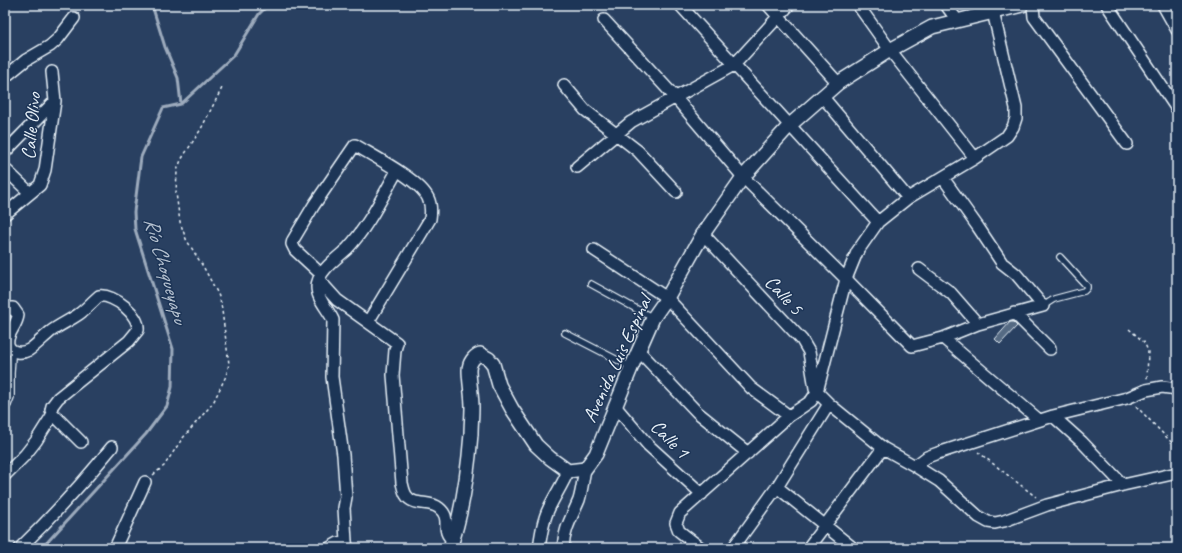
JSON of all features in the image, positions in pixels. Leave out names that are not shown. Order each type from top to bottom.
[{"type":"street","points":[[680,5],[878,222]]},
{"type":"street","points":[[768,5],[838,83]]},
{"type":"street","points":[[577,167],[631,122],[734,65],[789,5]]},
{"type":"street","points":[[858,5],[890,50],[975,158]]},
{"type":"street","points":[[946,5],[957,20]]},
{"type":"street","name":"Avenida Luis Espinal","points":[[585,469],[596,454],[631,368],[654,318],[703,234],[743,177],[790,125],[838,83],[890,50],[932,27],[1022,5]]},
{"type":"street","points":[[1033,5],[1034,17],[1127,144]]},
{"type":"street","points":[[1107,5],[1177,109]]},
{"type":"street","points":[[1163,5],[1177,30]]},
{"type":"street","points":[[702,548],[679,531],[676,523],[680,514],[788,416],[811,400],[817,392],[846,279],[857,252],[878,222],[908,198],[975,158],[1007,136],[1013,127],[1016,118],[1016,108],[993,12]]},
{"type":"street","points":[[5,77],[26,60],[50,46],[58,39],[74,18]]},
{"type":"street","points":[[604,20],[675,97],[743,177],[912,346],[943,338],[978,324],[1014,313],[1043,306],[1016,274],[1002,263],[978,226],[943,178]]},
{"type":"street","name":"Calle Olivo","points":[[5,214],[40,185],[45,170],[55,101],[52,72]]},
{"type":"street","points":[[564,85],[585,110],[638,151],[676,192]]},
{"type":"street","points":[[822,96],[908,198]]},
{"type":"street","points":[[5,152],[55,101]]},
{"type":"street","points":[[368,322],[430,219],[431,210],[428,198],[419,186],[355,145],[314,205],[292,240],[292,244],[295,250],[320,277],[337,300],[397,343],[392,375],[402,483],[405,494],[408,499],[435,504],[440,508],[446,517],[446,532],[452,544]]},
{"type":"street","points":[[5,169],[30,193]]},
{"type":"street","points":[[329,548],[338,543],[347,544],[344,508],[346,497],[340,426],[332,377],[333,320],[319,295],[317,286],[320,277],[348,248],[358,235],[397,171]]},
{"type":"street","name":"Calle 5","points":[[703,234],[802,340],[809,352],[817,392]]},
{"type":"street","points":[[594,250],[667,298],[751,388],[788,416]]},
{"type":"street","points":[[919,269],[951,293],[978,324]]},
{"type":"street","points":[[5,312],[9,308],[13,308],[18,315],[17,322],[8,337],[10,348],[18,352],[29,350],[39,340],[57,327],[78,315],[99,296],[104,295],[120,303],[137,321],[138,330],[129,341],[58,398],[52,406],[51,410],[53,414],[81,442]]},
{"type":"street","points":[[1014,313],[1050,349]]},
{"type":"street","points":[[943,338],[1039,420]]},
{"type":"street","points":[[639,351],[697,412],[748,453]]},
{"type":"street","points":[[452,544],[465,494],[470,451],[472,406],[469,370],[473,359],[480,354],[489,359],[493,364],[499,384],[512,409],[536,445],[550,458],[568,471],[585,469],[579,498],[567,524],[563,548]]},
{"type":"street","points":[[915,466],[927,457],[1039,420],[1127,398],[1146,390],[1162,387],[1177,389]]},
{"type":"street","points":[[817,392],[829,404],[883,448],[939,481],[979,517],[988,522],[1004,521],[1047,506],[1123,485],[1177,473]]},
{"type":"street","points":[[733,548],[776,487],[829,404]]},
{"type":"street","name":"Calle 1","points":[[615,406],[648,445],[702,494]]},
{"type":"street","points":[[5,475],[25,455],[53,414]]},
{"type":"street","points":[[1053,416],[1082,442],[1123,485]]},
{"type":"street","points":[[20,548],[88,477],[112,447]]},
{"type":"street","points":[[808,548],[883,448]]},
{"type":"street","points":[[539,548],[542,529],[549,507],[568,471]]},
{"type":"street","points":[[115,548],[145,482]]},
{"type":"street","points":[[776,487],[853,548]]},
{"type":"lane","points":[[1043,306],[1054,299],[1084,292],[1087,288],[1060,257]]},
{"type":"lane","points":[[591,284],[654,318]]},
{"type":"lane","points":[[565,333],[631,368]]},
{"type":"lane","points":[[5,408],[11,398],[12,357],[14,351]]},
{"type":"path","points":[[145,482],[164,466],[182,440],[213,403],[226,376],[229,364],[221,303],[218,294],[204,268],[186,239],[180,222],[176,193],[177,171],[181,160],[202,129],[222,88]]},
{"type":"path","points":[[1129,329],[1144,342],[1148,351],[1146,390]]},
{"type":"path","points":[[1127,398],[1177,448]]},
{"type":"path","points":[[967,443],[1047,506]]},
{"type":"building","points":[[1010,322],[1013,322],[1017,326],[1000,344],[995,339]]},
{"type":"waterway","points":[[152,5],[165,47],[178,78],[181,104]]},
{"type":"waterway","name":"Río Choqueyapu","points":[[42,548],[146,434],[167,406],[172,387],[173,349],[135,229],[134,212],[141,157],[163,108],[181,104],[234,55],[259,14],[268,5]]}]
